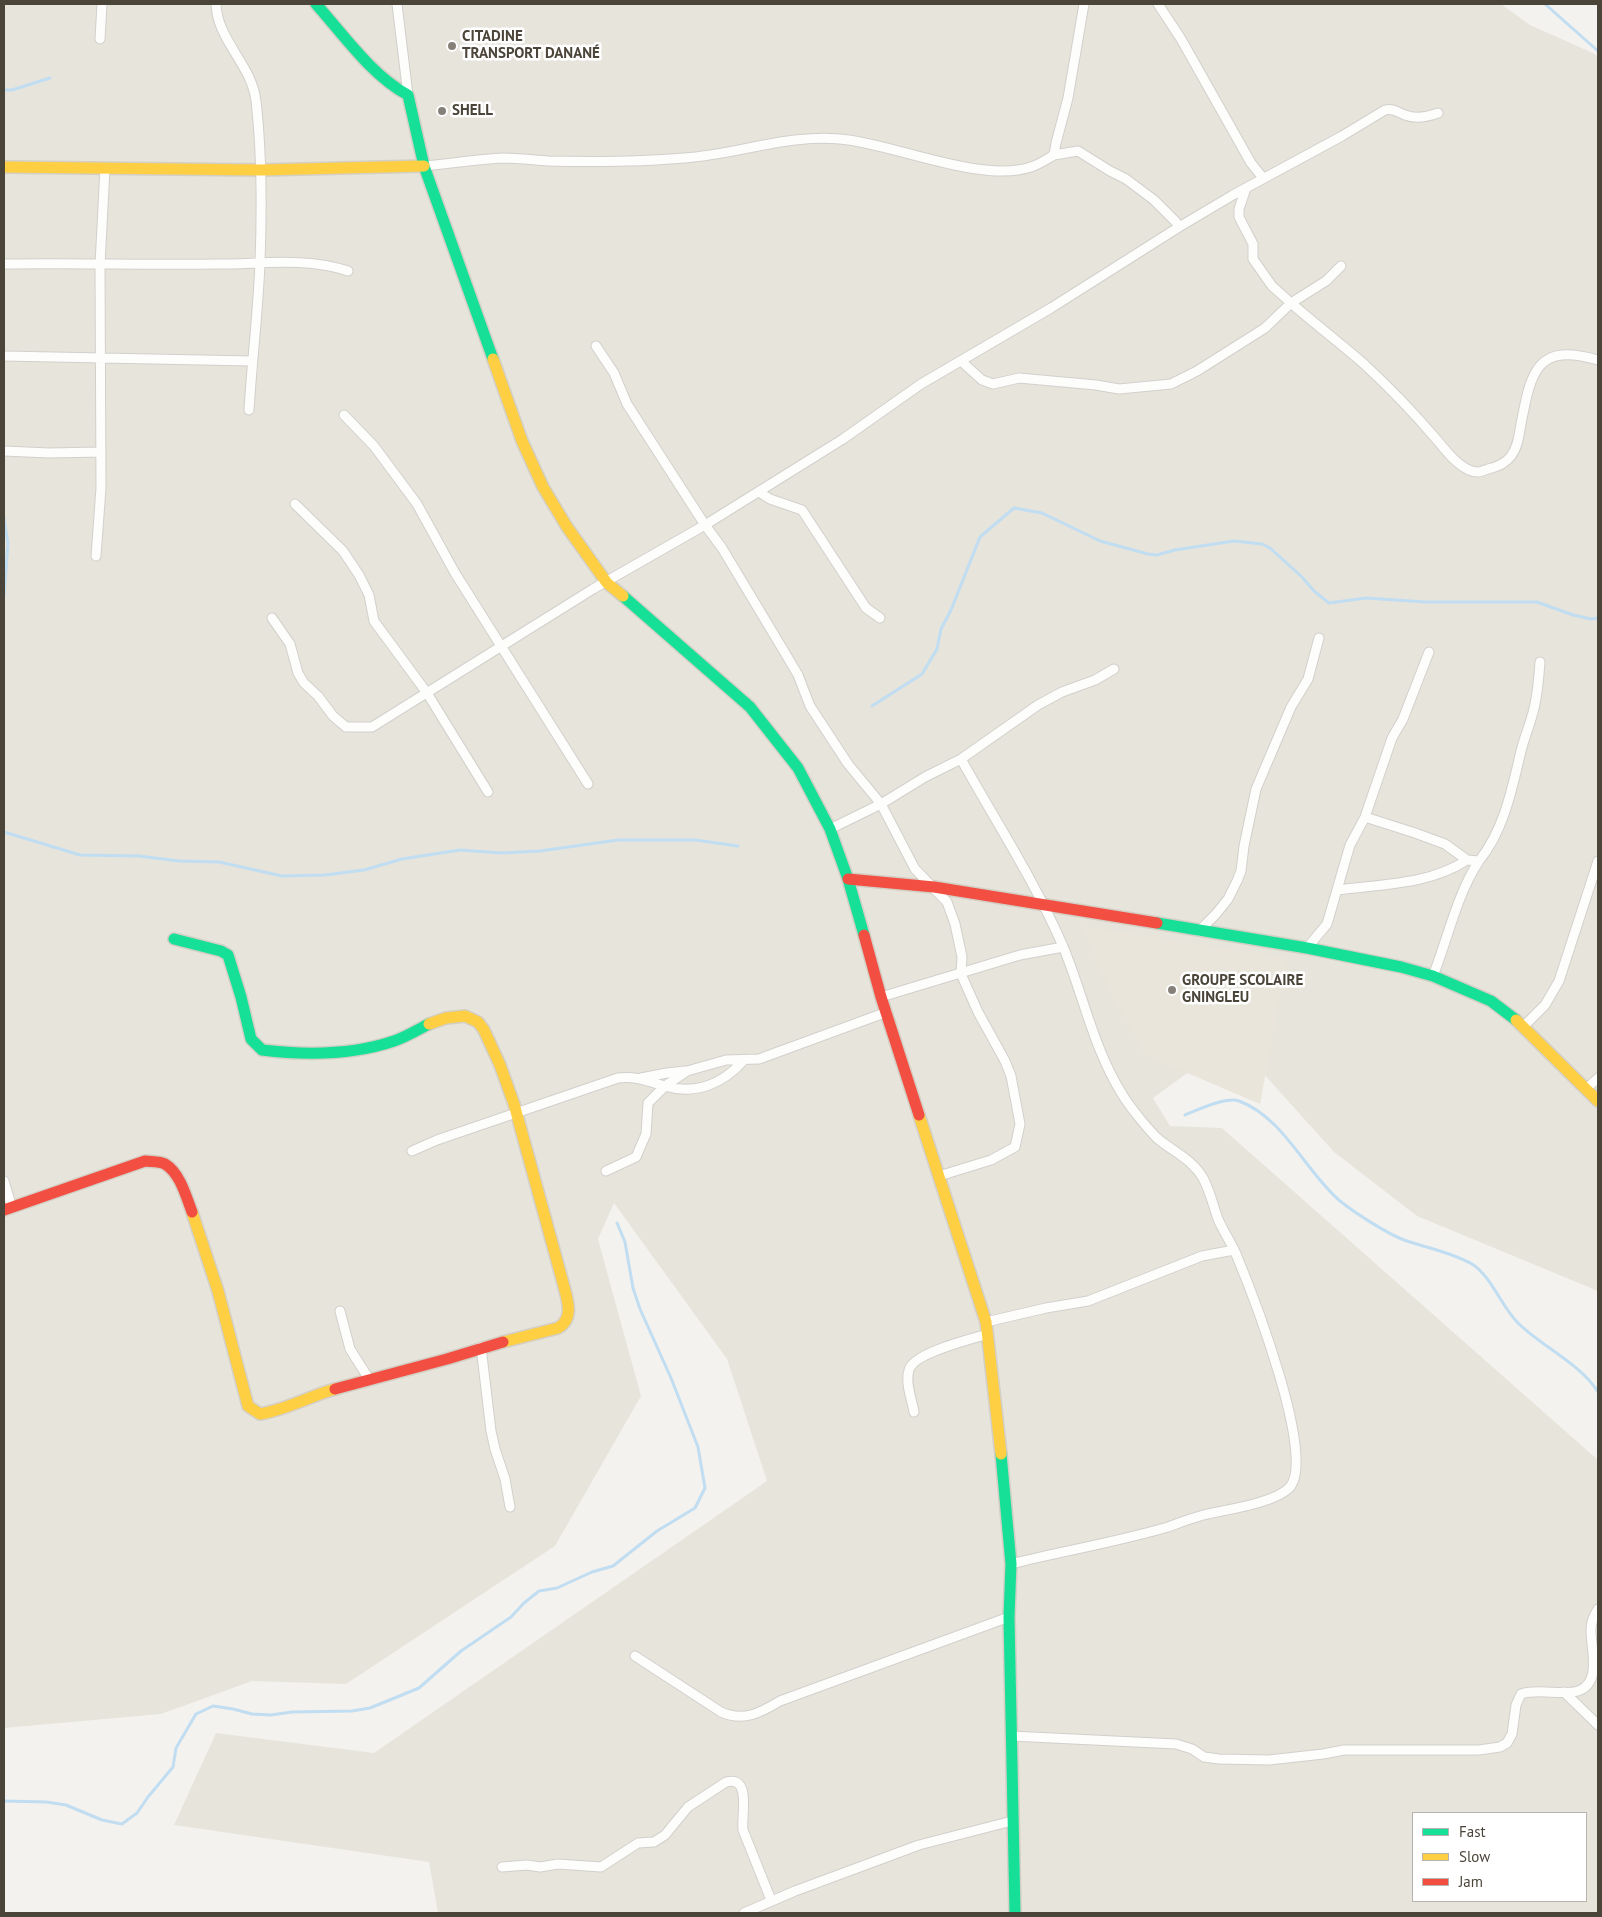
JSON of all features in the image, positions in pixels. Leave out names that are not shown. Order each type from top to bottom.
[{"type":"street","points":[[100,39],[102,4]]},
{"type":"street","points":[[216,4],[220,24],[250,78],[256,98],[261,170],[260,264],[249,410]]},
{"type":"street","points":[[316,4],[375,70],[393,87],[408,95]]},
{"type":"street","points":[[397,4],[408,95],[424,166],[522,441],[544,487],[567,527],[608,583],[750,707],[798,768],[830,829],[848,879],[881,997],[986,1322],[988,1334],[998,1416],[1011,1564],[1009,1617],[1015,1913]]},
{"type":"street","points":[[1054,154],[1068,98],[1084,4]]},
{"type":"street","points":[[1158,4],[1252,163],[1263,178]]},
{"type":"street","points":[[272,618],[290,644],[298,673],[304,683],[318,696],[333,716],[346,727],[372,727],[593,590],[608,583],[759,492],[842,440],[921,384],[1051,308],[1263,178],[1296,162],[1385,110],[1392,109],[1404,115],[1414,117],[1438,114]]},
{"type":"street","points":[[4,166],[261,170],[424,166],[503,158],[547,161],[685,158],[808,139],[847,140],[885,146],[907,154],[971,168],[1001,171],[1030,167],[1054,154],[1078,151],[1110,171],[1126,178],[1154,200],[1176,222],[1179,228]]},
{"type":"street","points":[[96,556],[101,488],[100,265],[105,168]]},
{"type":"street","points":[[1246,188],[1239,209],[1239,217],[1253,244],[1253,259],[1262,274],[1291,303],[1384,383],[1416,415],[1453,459],[1468,469],[1478,472],[1495,467],[1505,462],[1517,447],[1526,398],[1537,369],[1545,360],[1558,354],[1580,355],[1598,360]]},
{"type":"street","points":[[4,264],[312,263],[348,272]]},
{"type":"street","points":[[961,361],[982,380],[993,384],[1019,378],[1119,389],[1172,384],[1197,371],[1265,328],[1291,303],[1326,281],[1341,266]]},
{"type":"street","points":[[596,346],[614,373],[627,404],[705,525],[722,548],[785,653],[801,683],[810,706],[848,764],[881,804],[915,869],[947,902],[953,918],[962,957],[961,974],[1011,1076],[1020,1124],[1015,1147],[991,1160],[939,1176]]},
{"type":"street","points":[[4,356],[252,361]]},
{"type":"street","points":[[344,415],[374,446],[417,504],[456,573],[588,784]]},
{"type":"street","points":[[4,451],[49,453],[101,452]]},
{"type":"street","points":[[759,492],[786,506],[802,510],[866,608],[880,618]]},
{"type":"street","points":[[295,504],[343,551],[359,575],[369,595],[374,621],[427,693],[488,792]]},
{"type":"street","points":[[1199,931],[1228,899],[1239,876],[1256,789],[1290,707],[1308,679],[1318,638]]},
{"type":"street","points":[[1307,948],[1327,924],[1350,845],[1365,817],[1392,738],[1403,719],[1429,652]]},
{"type":"street","points":[[1433,976],[1468,878],[1487,851],[1503,820],[1513,790],[1535,704],[1540,662]]},
{"type":"street","points":[[830,829],[881,804],[961,758],[1038,705],[1062,692],[1095,680],[1114,669]]},
{"type":"street","points":[[961,758],[1045,905],[1063,947],[1091,1026],[1122,1095],[1156,1137],[1187,1159],[1202,1176],[1211,1196],[1219,1222],[1234,1250],[1272,1349],[1288,1406],[1297,1460],[1297,1476],[1291,1487],[1282,1493],[1240,1508],[1200,1516],[1168,1527],[1011,1564]]},
{"type":"street","points":[[1365,817],[1415,832],[1445,844],[1467,860],[1479,861]]},
{"type":"street","points":[[1338,890],[1419,879],[1447,871],[1467,860]]},
{"type":"street","points":[[1524,1026],[1545,1005],[1559,981],[1598,861]]},
{"type":"street","points":[[848,879],[934,887],[1307,948],[1401,967],[1433,976],[1491,1000],[1545,1044],[1598,1101]]},
{"type":"street","points":[[4,1181],[8,1209],[145,1161],[163,1163],[171,1169],[180,1180],[187,1198],[221,1299],[246,1398],[252,1410],[260,1414],[272,1412],[316,1394],[447,1359],[482,1347],[558,1328],[566,1324],[569,1316],[558,1259],[541,1206],[516,1113],[498,1058],[480,1024],[467,1016],[454,1017],[432,1023],[408,1035],[380,1045],[308,1052],[262,1050],[251,1039],[228,955],[174,939]]},
{"type":"street","points":[[881,997],[1020,955],[1063,947]]},
{"type":"street","points":[[412,1151],[618,1078],[641,1078],[687,1071],[726,1060],[759,1059],[887,1012]]},
{"type":"street","points":[[641,1078],[665,1086],[690,1088],[713,1084],[734,1072],[744,1060]]},
{"type":"street","points":[[606,1172],[636,1157],[646,1134],[648,1103],[665,1086],[687,1071]]},
{"type":"street","points":[[1586,1089],[1598,1078]]},
{"type":"street","points":[[986,1322],[1046,1308],[1088,1301],[1202,1256],[1234,1250]]},
{"type":"street","points":[[340,1311],[350,1349],[369,1379]]},
{"type":"street","points":[[914,1412],[908,1371],[912,1364],[945,1347],[988,1334]]},
{"type":"street","points":[[482,1347],[491,1431],[505,1479],[510,1507]]},
{"type":"street","points":[[1011,1736],[1176,1744],[1192,1749],[1204,1757],[1219,1760],[1269,1760],[1344,1750],[1479,1750],[1500,1747],[1507,1742],[1512,1734],[1516,1705],[1521,1694],[1532,1690],[1578,1691],[1587,1687],[1594,1679],[1596,1665],[1591,1629],[1593,1618],[1598,1609]]},
{"type":"street","points":[[635,1656],[721,1712],[734,1718],[760,1713],[780,1701],[1009,1617]]},
{"type":"street","points":[[1564,1692],[1598,1725]]},
{"type":"street","points":[[502,1867],[527,1865],[540,1867],[558,1864],[601,1867],[638,1843],[654,1842],[665,1835],[688,1807],[726,1782],[732,1781],[737,1782],[742,1788],[745,1808],[742,1821],[743,1830],[771,1900]]},
{"type":"street","points":[[744,1913],[771,1900],[919,1845],[1012,1821]]},
{"type":"shaded area","points":[[4,4],[1501,4],[1530,25],[1595,54],[1598,58],[1598,1291],[1417,1216],[1334,1152],[1252,1061],[1197,1066],[1153,1098],[1170,1126],[1222,1128],[1598,1460],[1598,1913],[438,1913],[429,1862],[174,1825],[216,1733],[374,1753],[767,1481],[727,1359],[614,1203],[598,1239],[641,1396],[555,1546],[346,1684],[252,1681],[161,1714],[4,1728]]},
{"type":"shaded area","points":[[1081,926],[1287,958],[1260,1104],[1145,1055],[1111,992]]},
{"type":"waterway","points":[[1545,4],[1598,51]]},
{"type":"waterway","points":[[4,90],[12,90],[50,78]]},
{"type":"waterway","points":[[872,706],[922,674],[937,649],[941,629],[951,610],[980,537],[1014,508],[1042,513],[1100,541],[1148,554],[1157,555],[1175,550],[1234,541],[1262,544],[1270,548],[1329,603],[1366,598],[1425,602],[1537,602],[1573,615],[1591,619],[1598,618]]},
{"type":"waterway","points":[[4,518],[8,544],[4,595]]},
{"type":"waterway","points":[[4,832],[80,855],[139,856],[179,861],[219,862],[282,876],[325,875],[364,870],[402,859],[460,850],[501,853],[540,851],[618,840],[695,840],[738,846]]},
{"type":"waterway","points":[[1185,1115],[1227,1100],[1239,1101],[1255,1109],[1269,1119],[1328,1189],[1346,1206],[1397,1237],[1456,1256],[1472,1264],[1485,1276],[1518,1323],[1572,1364],[1591,1382],[1598,1392]]},
{"type":"waterway","points":[[4,1801],[46,1802],[66,1805],[102,1820],[122,1824],[137,1813],[173,1767],[176,1748],[196,1714],[213,1706],[252,1714],[271,1715],[292,1712],[352,1711],[370,1708],[419,1688],[461,1651],[511,1617],[539,1591],[557,1588],[592,1572],[613,1566],[657,1531],[695,1508],[705,1488],[698,1447],[671,1378],[640,1309],[633,1288],[625,1242],[617,1223]]},
{"type":"traffic: fast","points":[[316,4],[370,66],[395,87],[408,95],[424,166],[493,359]]},
{"type":"traffic: fast","points":[[623,596],[750,707],[798,768],[830,829],[848,879],[864,935]]},
{"type":"traffic: fast","points":[[1157,923],[1307,948],[1401,967],[1433,976],[1491,1001],[1516,1020]]},
{"type":"traffic: fast","points":[[174,939],[221,951],[228,955],[251,1039],[262,1050],[328,1053],[362,1049],[398,1039],[429,1024]]},
{"type":"traffic: fast","points":[[1001,1454],[1011,1564],[1009,1617],[1015,1913]]},
{"type":"traffic: slow","points":[[4,167],[261,170],[424,166]]},
{"type":"traffic: slow","points":[[493,359],[522,441],[543,487],[567,527],[607,583],[623,596]]},
{"type":"traffic: slow","points":[[429,1024],[446,1018],[465,1016],[478,1022],[484,1030],[500,1065],[514,1104],[566,1295],[567,1319],[558,1328],[503,1342]]},
{"type":"traffic: slow","points":[[1516,1020],[1598,1101]]},
{"type":"traffic: slow","points":[[919,1115],[986,1322],[1001,1454]]},
{"type":"traffic: slow","points":[[192,1212],[218,1291],[248,1406],[260,1414],[335,1389]]},
{"type":"traffic: jam","points":[[848,879],[934,887],[1157,923]]},
{"type":"traffic: jam","points":[[864,935],[881,997],[919,1115]]},
{"type":"traffic: jam","points":[[4,1210],[145,1161],[163,1163],[175,1173],[182,1185],[192,1212]]},
{"type":"traffic: jam","points":[[335,1389],[503,1342]]},
{"type":"place","name":"CITADINE TRANSPORT DANANÉ","points":[[452,46]]},
{"type":"place","name":"SHELL","points":[[442,111]]},
{"type":"place","name":"GROUPE SCOLAIRE GNINGLEU","points":[[1172,990]]}]
